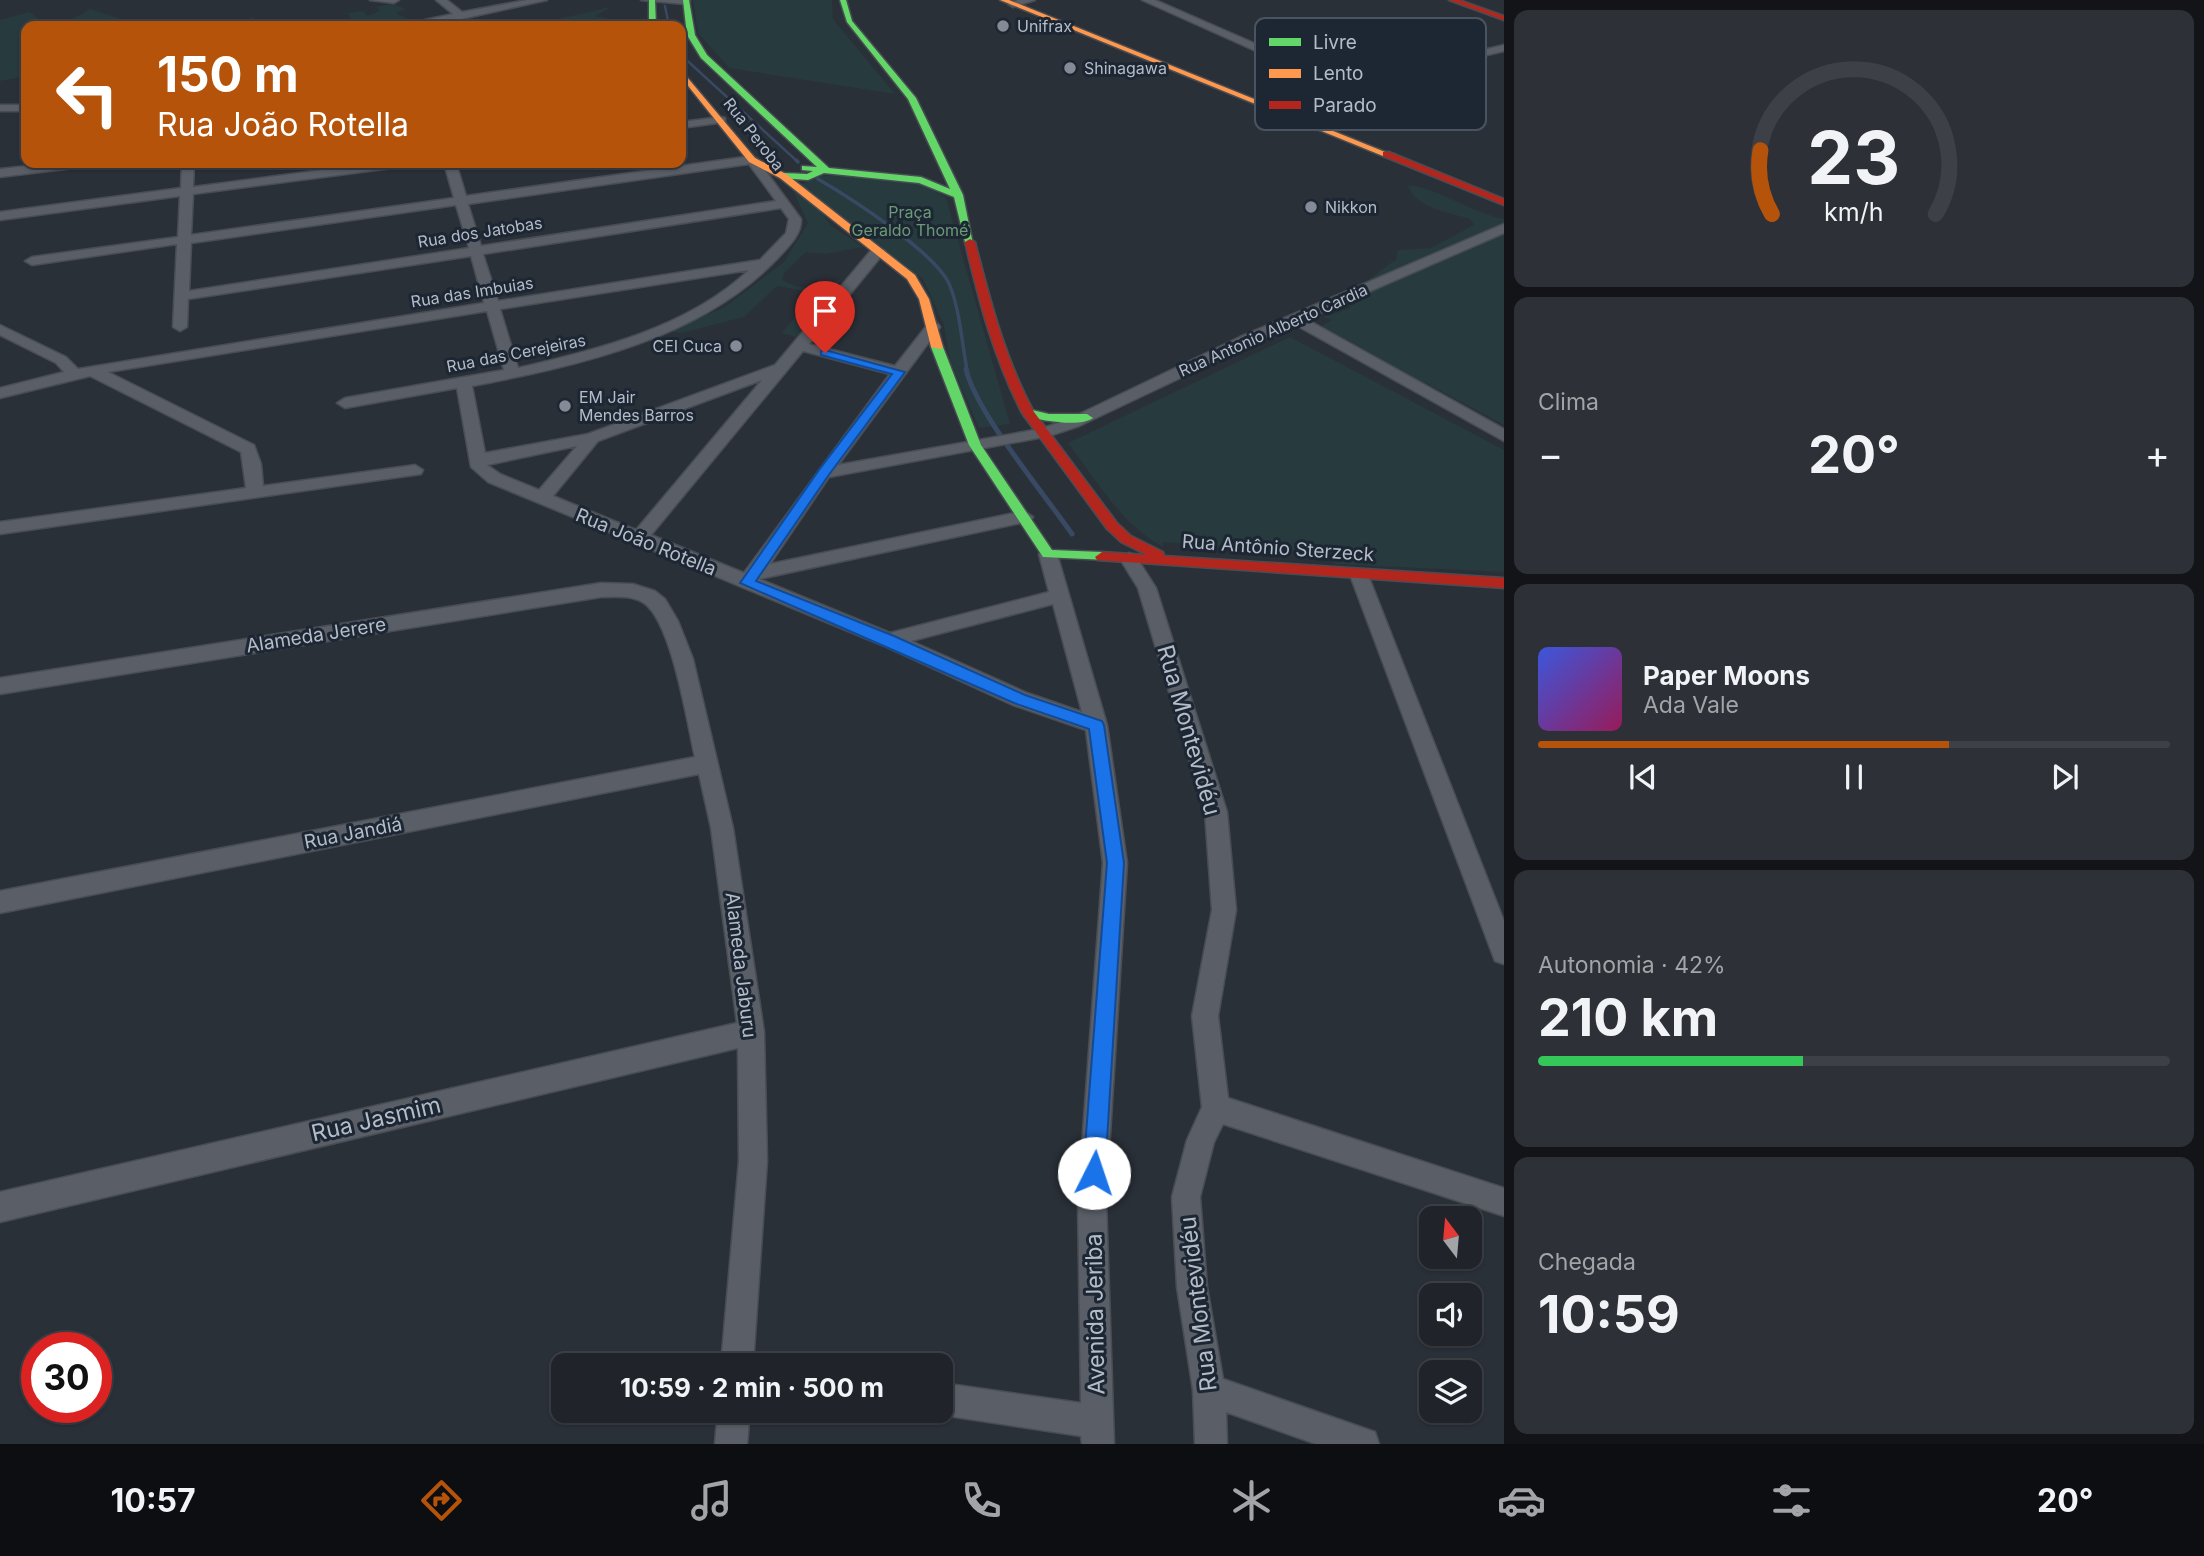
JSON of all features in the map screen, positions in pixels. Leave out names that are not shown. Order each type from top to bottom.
[{"type":"street","points":[[375,0],[394,0]]},
{"type":"street","points":[[441,0],[461,16]]},
{"type":"street","points":[[432,21],[542,0]]},
{"type":"street","points":[[652,21],[650,0],[685,0],[691,35],[704,56],[825,169]]},
{"type":"street","points":[[843,0],[849,22],[912,97],[958,195],[989,318],[1028,413],[1112,526],[1145,551],[1174,562]]},
{"type":"street","points":[[1008,2],[1030,0]]},
{"type":"street","points":[[1036,0],[1255,87]]},
{"type":"street","points":[[1147,0],[1255,47]]},
{"type":"street","points":[[1452,0],[1504,18]]},
{"type":"street","points":[[1008,2],[1255,102]]},
{"type":"street","points":[[1486,52],[1504,48]]},
{"type":"street","points":[[1486,59],[1492,61]]},
{"type":"street","name":"Rua Peroba","points":[[688,86],[721,120],[752,160]]},
{"type":"street","points":[[1,102],[21,107]]},
{"type":"street","points":[[686,124],[721,120]]},
{"type":"street","points":[[1324,130],[1504,202]]},
{"type":"street","points":[[1366,130],[1504,184]]},
{"type":"street","points":[[32,261],[752,160],[911,277],[924,299],[941,360],[981,444],[1048,554]]},
{"type":"street","points":[[0,173],[41,168]]},
{"type":"street","points":[[180,327],[188,168]]},
{"type":"street","points":[[0,216],[363,168]]},
{"type":"street","points":[[451,168],[512,373]]},
{"type":"street","points":[[773,174],[792,168],[825,169],[921,180],[958,195]]},
{"type":"street","points":[[921,180],[947,173]]},
{"type":"street","name":"Rua Peroba","points":[[773,174],[784,204]]},
{"type":"street","name":"Rua dos Jatobas","points":[[181,296],[784,204]]},
{"type":"street","name":"Rua das Cerejeiras","points":[[345,403],[596,355],[657,331],[743,287],[767,263],[796,224],[784,204]]},
{"type":"street","name":"Rua Antonio Alberto Cardia","points":[[823,473],[1043,433],[1087,418],[1245,340],[1504,228]]},
{"type":"street","points":[[639,538],[878,251]]},
{"type":"street","name":"Rua das Imbuias","points":[[0,393],[75,374],[182,354],[767,263]]},
{"type":"street","points":[[1296,319],[1504,436]]},
{"type":"street","points":[[751,578],[823,473],[933,327]]},
{"type":"street","points":[[0,329],[61,360],[75,374]]},
{"type":"street","points":[[801,346],[903,367],[922,357],[941,360]]},
{"type":"street","points":[[464,382],[478,458],[592,438],[782,367]]},
{"type":"street","points":[[93,371],[248,449],[253,464],[255,493]]},
{"type":"street","points":[[718,391],[750,404]]},
{"type":"street","points":[[1028,413],[1049,418],[1087,418]]},
{"type":"street","points":[[541,499],[592,438]]},
{"type":"street","name":"Rua João Rotella","points":[[478,458],[482,472],[541,499],[751,578],[1020,699],[1096,725]]},
{"type":"street","points":[[0,528],[415,470]]},
{"type":"street","points":[[751,578],[1024,517]]},
{"type":"street","name":"Rua Antônio Sterzeck","points":[[1048,554],[1504,583]]},
{"type":"street","name":"Avenida Jeriba","points":[[1048,554],[1062,594],[1096,725],[1115,863],[1093,1199],[1098,1433]]},
{"type":"street","name":"Rua Montevidéu","points":[[1129,559],[1147,588],[1216,812],[1224,910],[1205,1016],[1216,1108],[1201,1140],[1186,1197],[1192,1287],[1209,1390],[1211,1444]]},
{"type":"street","points":[[1360,575],[1504,953]]},
{"type":"street","name":"Alameda Jerere","points":[[0,686],[601,590],[633,591]]},
{"type":"street","name":"Alameda Jaburu","points":[[633,591],[658,604],[684,659],[705,764],[722,828],[751,1032],[753,1161],[738,1353]]},
{"type":"street","points":[[889,640],[1062,594]]},
{"type":"street","name":"Rua Jandiá","points":[[0,902],[705,764]]},
{"type":"street","name":"Rua Jasmim","points":[[0,1207],[751,1032]]},
{"type":"street","points":[[1216,1108],[1504,1202]]},
{"type":"street","points":[[1209,1390],[1363,1444]]},
{"type":"street","points":[[953,1401],[1098,1433]]},
{"type":"street","points":[[731,1444],[733,1423]]},
{"type":"green space","points":[[693,0],[832,0],[833,19],[895,94],[729,68],[698,33]]},
{"type":"green space","points":[[392,4],[406,9],[396,13],[410,21],[352,21],[348,13],[363,11],[367,16],[380,11],[377,7]]},
{"type":"green space","points":[[611,7],[595,16],[610,19],[550,21]]},
{"type":"green space","points":[[90,9],[123,21],[56,21],[75,18]]},
{"type":"green space","points":[[29,12],[41,21],[21,21],[21,77],[0,81],[0,20]]},
{"type":"green space","name":"Praça Geraldo Thomé","points":[[821,175],[886,178],[918,184],[946,198],[1010,424],[979,428],[950,361],[944,325],[923,279],[801,185]]},
{"type":"green space","points":[[1408,185],[1432,191],[1480,212],[1504,219],[1504,425],[1426,383],[1403,376],[1371,353],[1321,326],[1332,320],[1323,317],[1349,309],[1358,286],[1396,260],[1398,250],[1431,248],[1474,225],[1470,219],[1425,204],[1412,193]]},
{"type":"green space","points":[[793,191],[821,211],[830,225],[863,247],[825,254],[806,252],[785,272],[782,280],[805,287],[842,279],[796,337],[782,333],[815,293],[777,286],[744,317],[681,333],[668,331],[725,307],[784,262],[808,223]]},
{"type":"green space","points":[[1290,337],[1504,450],[1504,572],[1335,564],[1321,554],[1163,542],[1163,547],[1122,514],[1068,443]]},
{"type":"waterway","points":[[665,6],[668,21]]},
{"type":"waterway","points":[[686,60],[798,162],[796,160]]},
{"type":"waterway","points":[[818,179],[891,227],[929,258],[942,273],[950,286],[956,306],[967,370]]},
{"type":"waterway","points":[[966,369],[972,387],[996,429],[1072,534]]},
{"type":"traffic: fast","points":[[652,0],[653,21]]},
{"type":"traffic: fast","points":[[686,0],[691,35],[704,56],[825,169],[808,177],[783,176]]},
{"type":"traffic: fast","points":[[843,0],[849,21],[912,98],[958,195],[970,242]]},
{"type":"traffic: fast","points":[[805,168],[921,180],[958,195]]},
{"type":"traffic: fast","points":[[937,347],[975,445],[1048,554],[1102,557]]},
{"type":"traffic: fast","points":[[1028,413],[1049,418],[1087,418]]},
{"type":"traffic: slow","points":[[1003,0],[1255,101]]},
{"type":"traffic: slow","points":[[686,78],[752,160],[783,176],[911,277],[924,299],[937,347]]},
{"type":"traffic: slow","points":[[1326,130],[1386,154]]},
{"type":"traffic: jam","points":[[1452,0],[1504,18]]},
{"type":"traffic: jam","points":[[1386,154],[1504,202]]},
{"type":"traffic: jam","points":[[970,242],[989,318],[1028,413],[1112,526],[1126,539],[1158,555]]},
{"type":"traffic: jam","points":[[1102,557],[1504,583]]},
{"type":"place","name":"Unifrax","points":[[1003,26]]},
{"type":"place","name":"Shinagawa","points":[[1070,68]]},
{"type":"place","name":"Nikkon","points":[[1311,207]]},
{"type":"place","name":"CEI Cuca","points":[[736,346]]},
{"type":"place","name":"EM Jair Mendes Barros","points":[[565,406]]},
{"type":"route","points":[[825,353],[899,372],[823,473],[747,583],[889,640],[1020,699],[1096,725],[1115,863],[1094,1173]]}]
